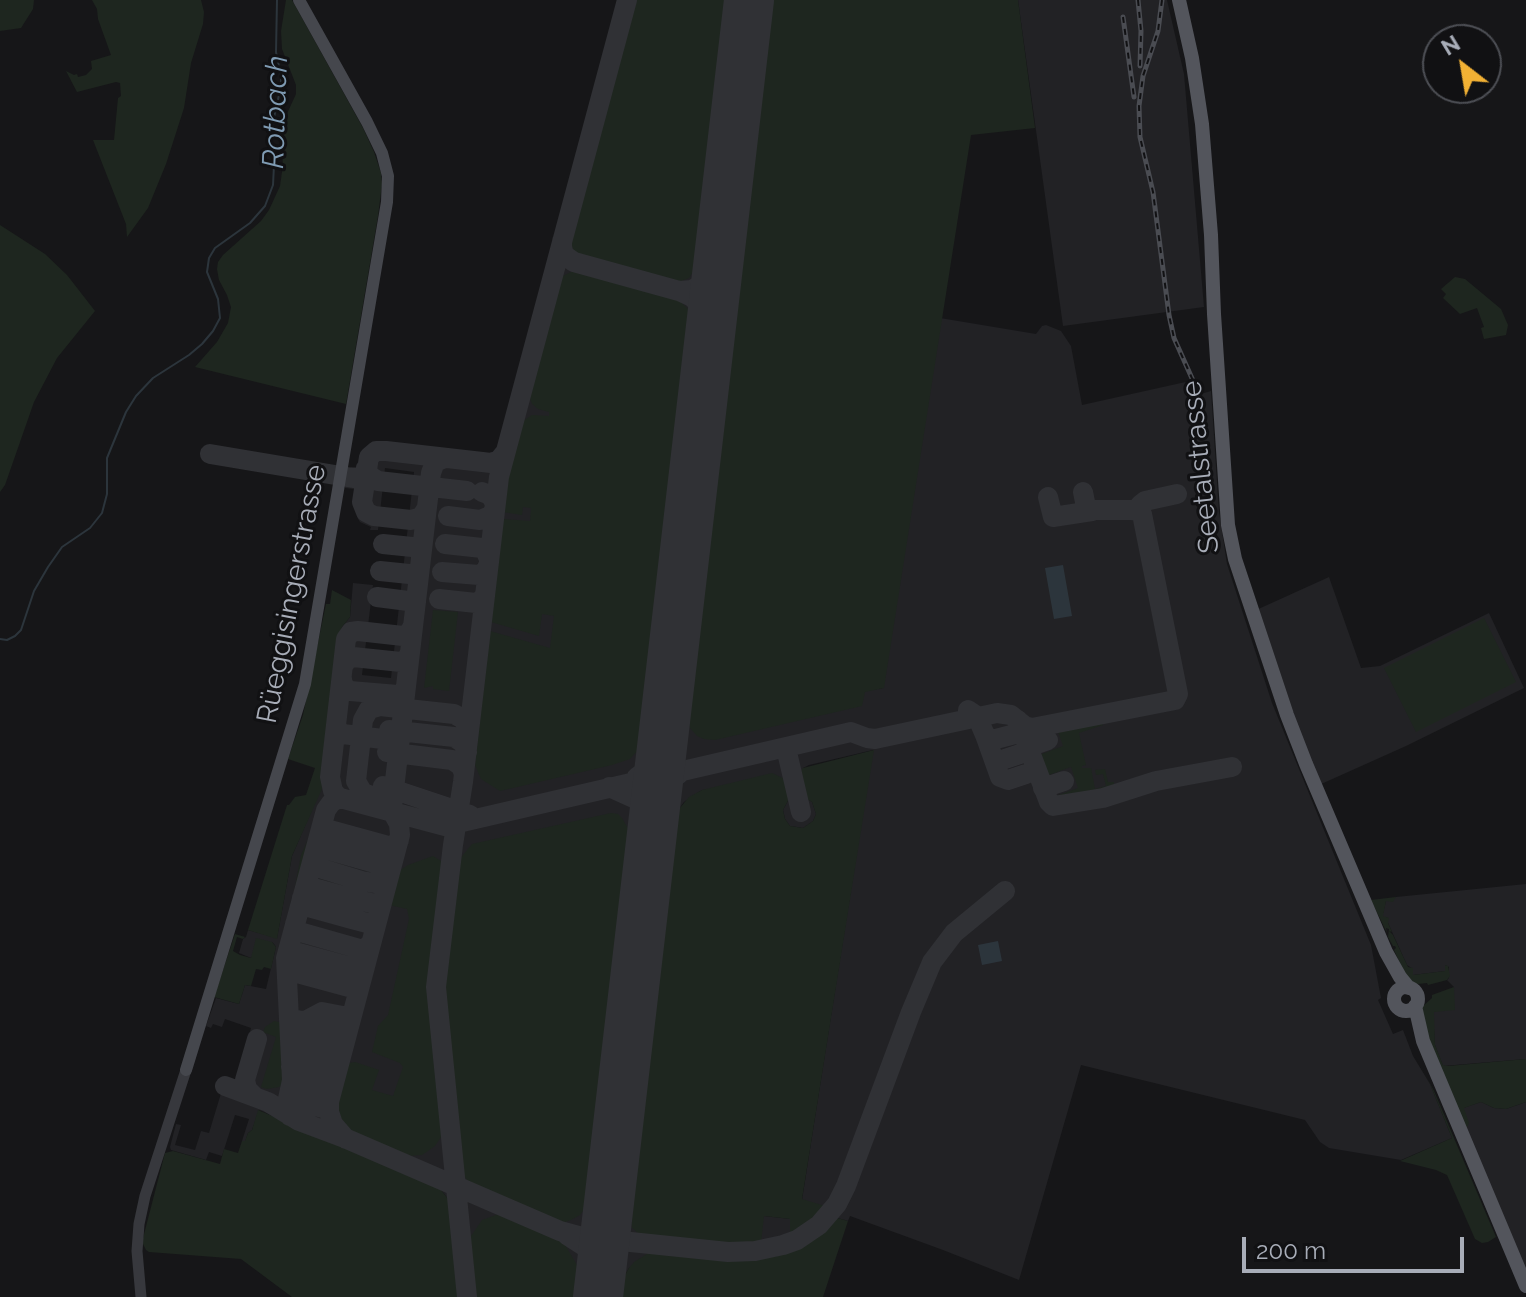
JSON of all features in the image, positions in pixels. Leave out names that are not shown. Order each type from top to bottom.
[{"type":"main road","name":"Rüeggisingerstrasse","points":[[186,1070],[305,684],[387,202],[388,176],[382,153],[299,0]]},
{"type":"main road","name":"Seetalstrasse","points":[[1179,0],[1202,124],[1230,536],[1241,582],[1291,726],[1386,952],[1409,988]]},
{"type":"main road","name":"Seetalstrasse","points":[[1386,952],[1394,995]]},
{"type":"main road","points":[[1400,989],[1415,991],[1417,996],[1409,1009],[1395,1005],[1394,995],[1400,989]]},
{"type":"main road","points":[[1409,1009],[1526,1286]]},
{"type":"street","name":"Rüeggisingerstrasse","points":[[141,1297],[137,1251],[139,1224],[145,1196],[186,1070]]},
{"type":"shaded area","points":[[0,0],[34,0],[33,9],[21,28],[0,31]]},
{"type":"shaded area","points":[[92,0],[201,0],[204,12],[184,108],[166,164],[148,208],[127,237],[126,224],[93,140],[114,140],[120,83],[77,92],[66,71],[78,77],[86,75],[92,69],[91,61],[111,55]]},
{"type":"shaded area","points":[[286,0],[292,0],[363,128],[381,173],[378,216],[346,404],[195,367],[217,342],[228,323],[231,307],[219,280],[218,262],[261,221],[280,186],[283,165],[280,129],[296,94],[296,85],[282,49],[281,31]]},
{"type":"shaded area","points":[[621,0],[772,0],[688,721],[883,688],[940,318],[1036,334],[1046,325],[1061,331],[1071,346],[1082,405],[1190,381],[1197,395],[1211,391],[1219,512],[1227,564],[1272,703],[1371,945],[1381,998],[1378,1000],[1393,1034],[1403,1030],[1452,1138],[1401,1160],[1329,1148],[1320,1142],[1305,1120],[1081,1065],[1019,1280],[850,1216],[848,1221],[834,1217],[810,1242],[777,1256],[744,1260],[661,1251],[629,1268],[620,1284],[619,1297],[461,1297],[453,1213],[448,1199],[438,1186],[259,1110],[245,1142],[242,1141],[249,1119],[235,1115],[222,1156],[209,1152],[206,1160],[171,1150],[176,1124],[181,1125],[175,1145],[195,1150],[201,1131],[209,1133],[225,1080],[235,1083],[251,1028],[225,1019],[222,1027],[213,1024],[211,1028],[206,1026],[216,998],[239,1004],[245,985],[266,989],[276,947],[274,944],[272,942],[251,958],[239,953],[248,930],[277,938],[292,856],[323,784],[342,627],[350,617],[353,583],[373,585],[362,675],[391,678],[414,472],[385,468],[378,530],[370,530],[371,527],[357,517],[356,491],[345,488],[348,470],[360,465],[366,449],[376,444],[481,456],[493,452],[500,443]],"holes":[[[873,750],[802,1200],[824,1207],[810,1223],[791,1234],[791,1219],[764,1216],[630,1223],[676,816],[684,802],[702,790],[789,787],[790,797],[783,810],[785,819],[790,826],[803,828],[813,821],[816,814],[812,802],[802,795],[803,768]]]},
{"type":"shaded area","points":[[632,0],[727,0],[696,267],[689,278],[676,283],[582,258],[569,241]]},
{"type":"shaded area","points":[[772,0],[1018,0],[1035,128],[971,135],[884,688],[865,692],[862,706],[715,740],[697,736],[688,721]]},
{"type":"shaded area","points":[[1018,0],[1167,0],[1184,74],[1204,307],[1063,326]]},
{"type":"shaded area","points":[[0,225],[45,254],[67,275],[95,311],[57,358],[34,402],[0,492]]},
{"type":"shaded area","points":[[575,270],[677,298],[688,309],[690,316],[640,748],[630,759],[612,765],[500,791],[481,779],[475,765],[490,631],[550,648],[554,616],[542,614],[539,636],[491,622],[503,519],[530,521],[531,508],[523,507],[522,515],[503,512],[509,466],[520,423],[532,415],[549,416],[549,412],[532,404],[527,390],[556,284],[561,277]]},
{"type":"shaded area","points":[[1455,277],[1465,279],[1501,309],[1508,325],[1506,335],[1484,339],[1481,328],[1484,327],[1477,308],[1460,314],[1443,298],[1446,294],[1441,289]]},
{"type":"shaded area","points":[[1063,565],[1072,616],[1054,619],[1045,568]]},
{"type":"shaded area","points":[[1329,577],[1361,668],[1380,666],[1489,613],[1524,688],[1319,785],[1254,611]]},
{"type":"shaded area","points":[[332,590],[351,600],[350,617],[342,627],[322,789],[292,856],[277,939],[248,930],[287,805],[295,797],[306,795],[315,768],[288,759],[303,715],[326,604],[330,604]]},
{"type":"shaded area","points":[[433,610],[458,612],[449,691],[433,689],[433,686],[424,688]]},
{"type":"shaded area","points":[[1484,618],[1516,682],[1416,732],[1384,668]]},
{"type":"shaded area","points":[[1102,721],[1103,725],[1079,733],[1086,765],[1082,768],[1091,768],[1095,789],[1106,786],[1103,774],[1096,775],[1095,770],[1105,769],[1108,782],[1114,782],[1114,786],[1054,799],[1078,788],[1071,767],[1046,776],[1039,755],[1063,746],[1058,731]]},
{"type":"shaded area","points":[[874,750],[802,1199],[825,1206],[810,1223],[790,1234],[790,1219],[764,1216],[761,1243],[741,1245],[643,1236],[632,1228],[630,1215],[679,809],[689,797],[702,790],[772,773],[785,779],[789,787],[790,797],[783,810],[785,819],[790,826],[803,828],[813,821],[816,814],[812,802],[802,796],[800,773],[803,768]]},
{"type":"shaded area","points":[[611,813],[622,818],[630,832],[586,1207],[580,1215],[559,1224],[473,1188],[460,1171],[443,1000],[455,874],[458,861],[472,844]]},
{"type":"shaded area","points":[[317,819],[287,935],[286,935],[301,855]]},
{"type":"shaded area","points":[[433,856],[441,861],[443,870],[430,989],[443,1134],[435,1146],[422,1155],[407,1156],[357,1137],[341,1118],[336,1099],[344,1070],[349,1063],[355,1062],[379,1070],[372,1090],[393,1096],[403,1067],[372,1052],[378,1026],[388,1015],[409,919],[407,909],[389,905],[399,871]]},
{"type":"shaded area","points":[[1526,884],[1526,1059],[1443,1066],[1435,1045],[1433,1012],[1453,996],[1454,987],[1447,980],[1449,967],[1445,965],[1446,971],[1413,975],[1413,969],[1407,965],[1388,918],[1382,917],[1386,901],[1396,897]]},
{"type":"shaded area","points":[[1396,897],[1393,902],[1386,901],[1383,916],[1389,918],[1392,932],[1389,931],[1408,967],[1413,968],[1413,975],[1445,971],[1445,965],[1448,966],[1450,976],[1447,980],[1418,984],[1412,983],[1405,974],[1394,950],[1396,948],[1388,937],[1389,929],[1386,928],[1387,933],[1371,900]]},
{"type":"shaded area","points":[[235,934],[245,937],[237,937],[233,951],[240,955],[251,958],[256,938],[272,942],[276,947],[271,969],[256,969],[251,986],[245,985],[239,1004],[214,997]]},
{"type":"shaded area","points":[[998,941],[1002,961],[982,965],[978,945]]},
{"type":"shaded area","points":[[1454,987],[1455,1010],[1434,1012],[1435,1045],[1443,1065],[1526,1059],[1526,1102],[1506,1109],[1481,1102],[1464,1108],[1469,1123],[1466,1129],[1426,1033],[1422,1007],[1432,995]]},
{"type":"shaded area","points":[[274,1021],[284,1023],[287,1081],[279,1087],[267,1089],[261,1087],[276,1037],[263,1032]]},
{"type":"shaded area","points":[[1415,1056],[1434,1091],[1496,1237],[1488,1242],[1475,1239],[1447,1175],[1400,1161],[1452,1138]]},
{"type":"shaded area","points":[[1481,1102],[1506,1109],[1526,1102],[1526,1271],[1465,1129],[1463,1108]]},
{"type":"shaded area","points":[[258,1110],[438,1186],[448,1199],[453,1213],[461,1297],[292,1297],[241,1259],[146,1250],[142,1242],[165,1153],[173,1151],[220,1164],[224,1149],[238,1153],[242,1141],[252,1130]]},
{"type":"shaded area","points":[[499,1214],[549,1233],[564,1243],[577,1265],[575,1297],[472,1297],[469,1239],[482,1220]]},
{"type":"shaded area","points":[[834,1217],[848,1221],[823,1297],[619,1297],[620,1284],[629,1268],[647,1254],[661,1251],[744,1260],[777,1256],[810,1242]]},
{"type":"waterway","name":"Rotbach","points":[[0,639],[7,640],[21,630],[34,591],[48,567],[62,547],[90,528],[102,513],[107,494],[107,458],[136,396],[153,378],[202,344],[220,318],[218,299],[207,272],[209,258],[215,248],[250,223],[265,206],[273,185],[271,131],[281,86],[276,52],[277,0]]},
{"type":"taxiway","points":[[467,1297],[436,987],[453,845],[499,477],[627,0]]},
{"type":"taxiway","points":[[562,241],[564,255],[574,262],[692,297],[707,316],[709,343]]},
{"type":"taxiway","points":[[679,291],[692,290],[706,282],[718,264]]},
{"type":"taxiway","points":[[427,508],[421,517],[411,520],[374,516],[366,512],[362,502],[369,457],[376,451],[386,451],[491,463],[504,454]]},
{"type":"taxiway","points":[[210,454],[353,478],[366,474]]},
{"type":"taxiway","points":[[346,1139],[333,1124],[329,1102],[400,835],[392,806],[431,473],[435,462],[445,458]]},
{"type":"taxiway","points":[[366,468],[370,476],[378,481],[467,491]]},
{"type":"taxiway","points":[[448,516],[480,520],[490,516],[495,503],[490,495],[482,492]]},
{"type":"taxiway","points":[[290,1116],[286,1108],[292,1080],[286,958],[326,810],[331,803],[344,799],[445,826],[851,732],[875,739],[997,713],[1011,715],[1032,728],[1175,700],[1178,694],[1142,514],[1132,510],[1089,510],[1083,492]]},
{"type":"taxiway","points":[[1140,505],[1145,501],[1177,494]]},
{"type":"taxiway","points":[[1048,497],[1053,517],[1092,511]]},
{"type":"taxiway","points":[[383,544],[422,548]]},
{"type":"taxiway","points":[[445,544],[482,548],[489,559]]},
{"type":"taxiway","points":[[442,572],[479,575],[488,566]]},
{"type":"taxiway","points":[[380,571],[419,575]]},
{"type":"taxiway","points":[[439,599],[476,603],[485,594]]},
{"type":"taxiway","points":[[377,597],[416,602]]},
{"type":"taxiway","points":[[344,799],[333,791],[330,777],[346,639],[351,632],[358,631],[403,636],[413,626]]},
{"type":"taxiway","points":[[343,666],[353,657],[401,662],[410,653]]},
{"type":"taxiway","points":[[342,679],[343,686],[350,691],[398,695]]},
{"type":"taxiway","points":[[382,799],[363,793],[356,781],[363,720],[369,709],[380,706],[454,714],[463,719],[469,729]]},
{"type":"taxiway","points":[[968,710],[977,716],[985,735],[992,740],[1015,734]]},
{"type":"taxiway","points":[[1018,720],[1053,806],[1103,798],[1156,781],[1232,767]]},
{"type":"taxiway","points":[[336,725],[343,734],[390,740],[399,736],[402,726]]},
{"type":"taxiway","points":[[389,730],[454,737],[463,743],[467,752]]},
{"type":"taxiway","points":[[985,735],[1000,777],[1008,780],[1026,774]]},
{"type":"taxiway","points":[[1028,747],[1048,740]]},
{"type":"taxiway","points":[[637,777],[656,761],[663,743]]},
{"type":"taxiway","points":[[786,748],[801,812]]},
{"type":"taxiway","points":[[387,752],[452,760],[461,766],[464,774]]},
{"type":"taxiway","points":[[993,757],[1002,760],[1020,754]]},
{"type":"taxiway","points":[[655,805],[661,788],[679,774]]},
{"type":"taxiway","points":[[1043,788],[1064,781]]},
{"type":"taxiway","points":[[383,786],[470,815]]},
{"type":"taxiway","points":[[609,787],[640,801],[649,811],[653,824]]},
{"type":"taxiway","points":[[323,821],[326,829],[388,846],[399,840]]},
{"type":"taxiway","points":[[318,840],[321,848],[367,861],[382,865],[393,861]]},
{"type":"taxiway","points":[[313,859],[316,867],[362,881],[380,884],[388,880]]},
{"type":"taxiway","points":[[308,879],[310,887],[357,900],[376,904],[383,899]]},
{"type":"taxiway","points":[[225,1086],[268,1102],[299,1121],[560,1231],[582,1237],[728,1252],[755,1251],[783,1245],[797,1240],[819,1225],[837,1204],[932,962],[954,933],[1005,891]]},
{"type":"taxiway","points":[[302,898],[305,906],[367,923],[378,918]]},
{"type":"taxiway","points":[[295,924],[300,932],[360,949],[371,943]]},
{"type":"taxiway","points":[[290,943],[295,952],[354,968],[366,963]]},
{"type":"taxiway","points":[[287,967],[290,971],[349,987],[361,981]]},
{"type":"taxiway","points":[[301,1021],[322,1012],[351,1015]]},
{"type":"taxiway","points":[[289,1018],[343,1032],[348,1029]]},
{"type":"taxiway","points":[[290,1035],[338,1047],[344,1044]]},
{"type":"taxiway","points":[[255,1097],[247,1089],[245,1080],[257,1039]]},
{"type":"taxiway","points":[[291,1051],[335,1062],[340,1059]]},
{"type":"taxiway","points":[[291,1067],[331,1078],[336,1075]]},
{"type":"taxiway","points":[[292,1083],[327,1093],[332,1090]]},
{"type":"taxiway","points":[[288,1099],[323,1108],[329,1102]]},
{"type":"taxiway","points":[[582,1237],[596,1231],[608,1209]]},
{"type":"taxiway","points":[[567,1235],[584,1246],[594,1259],[599,1283]]},
{"type":"runway","points":[[598,1297],[749,0]]},
{"type":"railway","points":[[1138,0],[1140,66]]},
{"type":"railway","points":[[1162,0],[1158,31],[1143,76],[1139,106],[1140,137],[1153,192],[1174,338],[1199,394]]},
{"type":"railway","points":[[1123,17],[1134,97]]}]
